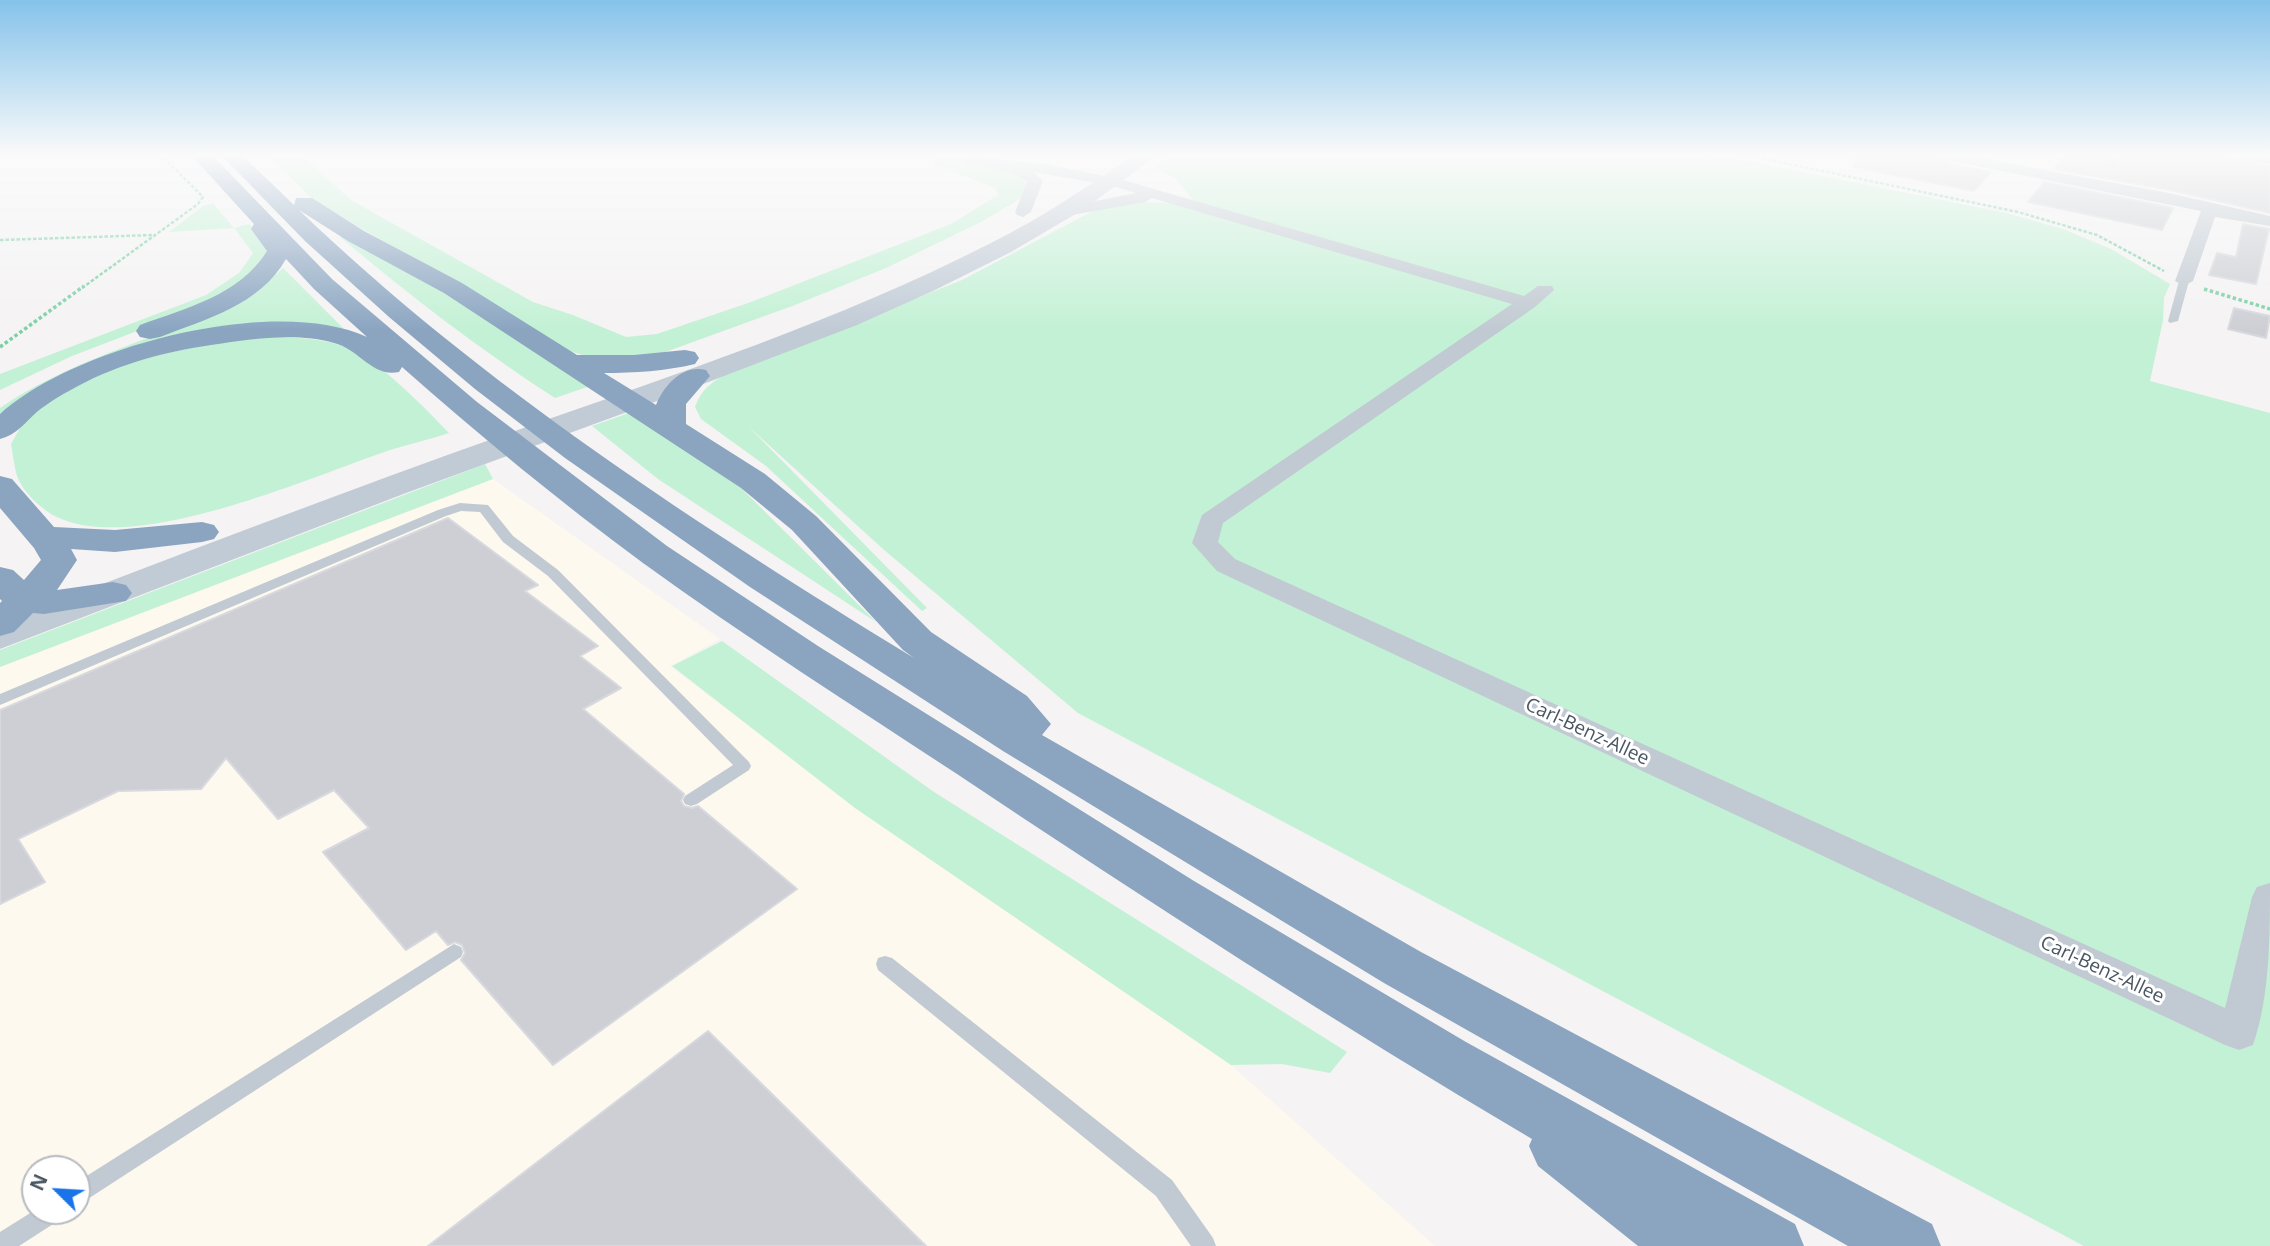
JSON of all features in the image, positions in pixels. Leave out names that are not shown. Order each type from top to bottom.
[{"type":"highway","points":[[258,214],[323,284],[471,412]]},
{"type":"highway","points":[[291,214],[390,305],[512,404],[542,447],[654,554],[804,655],[1177,895],[1446,1059],[1773,1246]]},
{"type":"highway","points":[[321,214],[453,288],[671,427],[775,498],[804,523],[917,641],[1012,706],[1091,785]]},
{"type":"highway","points":[[0,397],[78,358],[200,311],[243,290],[270,269],[279,251],[263,229],[265,222]]},
{"type":"highway","points":[[0,430],[20,410],[50,390],[106,364],[192,340],[266,331],[325,333],[359,342],[424,394],[471,412],[542,447],[695,536],[1091,785],[1469,1006],[1910,1246]]},
{"type":"highway","points":[[570,364],[691,367],[683,386],[671,400],[667,415],[671,427]]},
{"type":"highway","points":[[0,486],[16,509],[44,537],[59,560],[57,568],[6,603]]},
{"type":"highway","points":[[44,537],[114,541],[202,533]]},
{"type":"highway","points":[[6,603],[44,603],[113,593]]},
{"type":"highway","points":[[1446,1059],[1688,1246]]},
{"type":"main road","points":[[691,367],[954,248],[1019,214]]},
{"type":"main road","points":[[6,603],[202,533],[617,394],[917,288],[1060,214]]},
{"type":"main road","points":[[0,637],[435,471],[617,394]]},
{"type":"street","points":[[1232,214],[1536,296]]},
{"type":"street","points":[[1254,214],[1536,296]]},
{"type":"street","points":[[2184,281],[2215,214]]},
{"type":"street","points":[[2229,214],[2270,221]]},
{"type":"street","name":"Carl-Benz-Allee","points":[[1536,296],[1211,520],[1205,543],[1226,565],[2239,1033],[2270,897]]},
{"type":"lane","points":[[2173,321],[2184,281]]},
{"type":"lane","points":[[0,700],[442,513],[474,506],[484,508],[508,540],[553,573],[743,766],[691,800]]},
{"type":"lane","points":[[91,1186],[454,952]]},
{"type":"lane","points":[[885,964],[1164,1188],[1205,1246]]},
{"type":"lane","points":[[0,1245],[31,1225]]},
{"type":"path","points":[[0,347],[184,214]]},
{"type":"path","points":[[2025,214],[2097,235],[2184,281],[2232,299],[2270,309]]},
{"type":"path","points":[[0,240],[156,235]]},
{"type":"shaded area","points":[[493,479],[720,639],[670,666],[855,808],[1231,1065],[1435,1246],[0,1246],[0,667]]},
{"type":"green space","points":[[192,214],[222,214],[234,228],[169,232]]},
{"type":"green space","points":[[336,214],[376,214],[533,302],[626,337],[657,334],[751,302],[951,224],[967,214],[994,214],[886,268],[795,305],[657,355],[586,356],[563,349],[465,287]]},
{"type":"green space","points":[[1087,214],[2010,214],[2063,229],[2111,249],[2170,284],[2164,298],[2163,320],[2150,381],[2270,413],[2270,1246],[2084,1246],[1078,713],[883,549],[749,427],[927,608],[922,611],[766,466],[701,419],[695,407],[704,390],[730,372],[962,280]]},
{"type":"green space","points":[[249,224],[263,238],[268,248],[264,263],[215,301],[72,356],[0,390],[0,374],[206,295],[239,273],[253,253],[234,228]]},
{"type":"green space","points":[[345,236],[437,286],[590,386],[555,398],[418,301],[340,237]]},
{"type":"green space","points":[[283,268],[347,332],[170,341],[0,418],[0,408],[36,386],[92,360],[220,309],[254,291]]},
{"type":"green space","points":[[278,337],[332,343],[361,354],[401,386],[449,433],[387,451],[269,494],[222,508],[175,520],[131,527],[91,526],[57,517],[23,488],[16,472],[11,444],[28,414],[55,395],[134,360],[225,341]]},
{"type":"green space","points":[[632,412],[741,488],[876,622],[658,479],[592,426]]},
{"type":"green space","points":[[485,464],[493,479],[0,667],[0,650]]},
{"type":"green space","points":[[722,641],[934,792],[1347,1052],[1330,1073],[1282,1064],[1231,1065],[855,808],[672,666]]},
{"type":"building","points":[[2086,214],[2170,214],[2162,230]]},
{"type":"building","points":[[2243,224],[2269,229],[2256,284],[2209,275],[2217,253],[2236,257]]},
{"type":"building","points":[[2234,308],[2270,316],[2266,338],[2228,329]]},
{"type":"building","points":[[448,518],[538,585],[525,591],[598,646],[580,656],[621,688],[583,709],[684,794],[681,801],[684,806],[698,806],[797,889],[553,1065],[461,960],[465,953],[462,945],[455,942],[448,945],[436,931],[406,950],[323,852],[369,828],[334,790],[278,819],[226,758],[201,789],[118,791],[18,839],[45,882],[0,904],[0,710]]},
{"type":"building","points":[[708,1031],[926,1246],[428,1246]]}]
